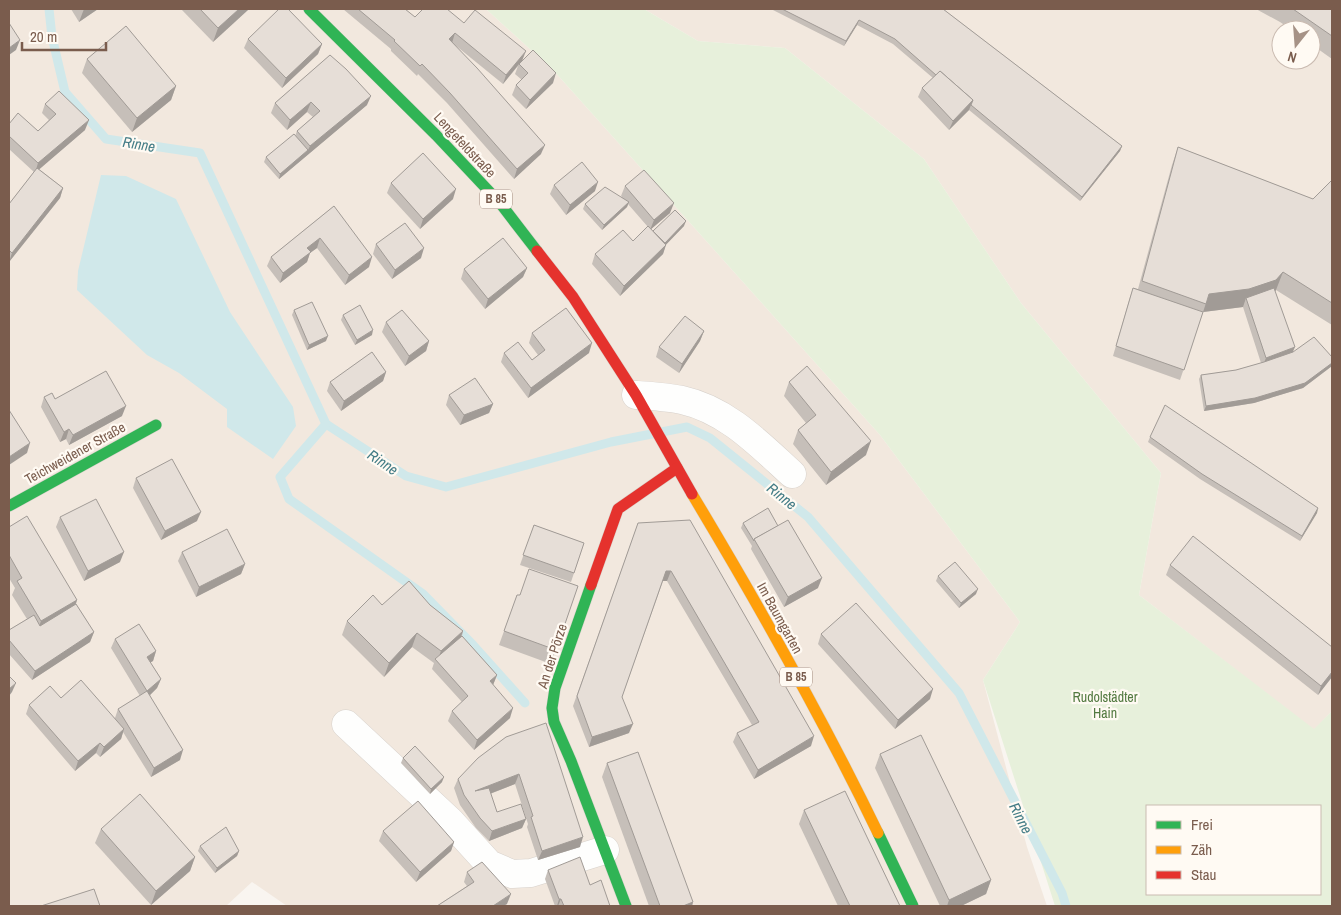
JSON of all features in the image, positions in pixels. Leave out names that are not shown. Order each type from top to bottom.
[{"type":"main road","name":"Lengefeldstraße","points":[[309,9],[429,128],[500,203],[573,298],[642,406]]},
{"type":"main road","name":"Im Baumgarten","points":[[642,406],[708,520],[844,765],[913,906]]},
{"type":"main road","name":"Teichweidener Straße","points":[[9,506],[156,425]]},
{"type":"main road","name":"An der Pörze","points":[[626,906],[554,722],[552,708],[555,688],[618,508],[677,468]]},
{"type":"street","points":[[642,406],[682,400],[713,410],[740,427],[792,474]]},
{"type":"street","points":[[346,724],[450,821],[489,864],[512,874],[531,873],[605,850]]},
{"type":"shaded area","points":[[9,9],[486,9],[554,71],[880,435],[1020,622],[983,680],[1027,847],[1047,906],[287,906],[252,882],[226,906],[9,906]]},
{"type":"shaded area","points":[[644,9],[1332,9],[1332,711],[1314,730],[1139,595],[1161,473],[1021,303],[924,159],[785,48],[698,41]]},
{"type":"green space","name":"Rudolstädter Hain","points":[[486,9],[644,9],[698,41],[785,48],[924,159],[1021,303],[1161,473],[1139,595],[1314,729],[1332,711],[1332,906],[1055,906],[983,680],[1020,622],[880,435],[554,71]]},
{"type":"water","points":[[101,175],[126,176],[176,199],[230,312],[293,407],[296,426],[273,459],[227,427],[227,409],[179,373],[147,355],[77,290],[78,271]]},
{"type":"building","points":[[200,9],[239,9],[218,28]]},
{"type":"building","points":[[279,9],[288,9],[322,44],[286,78],[248,39]]},
{"type":"building","points":[[358,9],[405,9],[415,17],[423,9],[447,9],[464,23],[475,10],[526,51],[506,75],[455,33],[449,39],[545,145],[517,169],[422,64],[420,66],[395,40]]},
{"type":"building","points":[[782,9],[943,9],[1122,146],[1082,197],[971,105],[973,100],[940,71],[936,75],[895,39],[859,20],[846,41]]},
{"type":"building","points":[[1293,9],[1332,9],[1332,36],[1321,28],[1321,20],[1309,20]]},
{"type":"building","points":[[9,23],[20,40],[9,48]]},
{"type":"building","points":[[126,26],[176,86],[137,118],[87,59]]},
{"type":"building","points":[[533,50],[556,73],[530,100],[516,85],[528,73],[519,64]]},
{"type":"building","points":[[330,55],[371,96],[310,146],[297,131],[320,111],[311,102],[290,120],[275,103]]},
{"type":"building","points":[[940,71],[973,100],[953,121],[922,88]]},
{"type":"building","points":[[59,91],[89,120],[38,163],[9,136],[9,124],[18,113],[38,131],[56,114],[45,104]]},
{"type":"building","points":[[294,134],[308,150],[280,174],[266,157]]},
{"type":"building","points":[[1178,147],[1313,199],[1332,180],[1332,303],[1283,272],[1276,280],[1249,289],[1209,294],[1206,304],[1142,281]]},
{"type":"building","points":[[423,153],[456,189],[423,219],[391,183]]},
{"type":"building","points":[[582,162],[598,182],[570,205],[554,185]]},
{"type":"building","points":[[37,168],[63,188],[12,253],[9,250],[9,204]]},
{"type":"building","points":[[644,170],[674,203],[654,220],[625,186]]},
{"type":"building","points":[[605,187],[629,202],[604,225],[585,204]]},
{"type":"building","points":[[334,206],[372,257],[349,275],[320,238],[307,248],[311,252],[283,273],[271,257]]},
{"type":"building","points":[[675,210],[686,221],[665,243],[653,231]]},
{"type":"building","points":[[405,223],[424,248],[395,270],[376,244]]},
{"type":"building","points":[[648,226],[666,245],[624,286],[595,254],[623,230],[633,241]]},
{"type":"building","points":[[503,238],[527,268],[488,299],[464,269]]},
{"type":"building","points":[[1133,288],[1203,312],[1184,370],[1116,346]]},
{"type":"building","points":[[1274,288],[1295,347],[1266,358],[1246,298]]},
{"type":"building","points":[[312,302],[328,336],[309,345],[294,310]]},
{"type":"building","points":[[360,305],[373,330],[357,340],[343,315]]},
{"type":"building","points":[[566,308],[592,343],[531,388],[504,353],[518,342],[532,360],[545,350],[532,333]]},
{"type":"building","points":[[402,310],[429,341],[409,356],[386,322]]},
{"type":"building","points":[[685,316],[704,331],[682,364],[659,347]]},
{"type":"building","points":[[1314,337],[1332,357],[1332,363],[1305,383],[1255,398],[1206,406],[1201,375],[1236,370],[1264,362],[1293,352]]},
{"type":"building","points":[[372,352],[386,372],[344,401],[330,382]]},
{"type":"building","points":[[807,366],[871,441],[831,472],[798,430],[816,415],[789,382]]},
{"type":"building","points":[[106,371],[126,406],[73,435],[69,429],[64,432],[44,397],[52,393],[55,399]]},
{"type":"building","points":[[475,378],[493,404],[464,415],[449,395]]},
{"type":"building","points":[[1165,405],[1318,508],[1302,536],[1202,474],[1150,437]]},
{"type":"building","points":[[9,410],[30,443],[9,457]]},
{"type":"building","points":[[172,459],[201,512],[165,531],[136,478]]},
{"type":"building","points":[[96,499],[124,552],[88,571],[60,517]]},
{"type":"building","points":[[768,508],[778,526],[754,539],[754,541],[743,523]]},
{"type":"building","points":[[27,516],[77,600],[41,621],[17,581],[22,578],[9,555],[9,527]]},
{"type":"building","points":[[690,520],[814,736],[758,770],[737,733],[759,722],[671,571],[666,571],[622,697],[633,724],[592,737],[577,696],[638,523]]},
{"type":"building","points":[[788,520],[822,578],[788,597],[754,539]]},
{"type":"building","points":[[534,525],[584,543],[574,573],[523,555]]},
{"type":"building","points":[[227,529],[245,564],[199,587],[182,552]]},
{"type":"building","points":[[1193,536],[1332,647],[1332,672],[1321,686],[1170,565]]},
{"type":"building","points":[[955,562],[978,589],[961,603],[938,576]]},
{"type":"building","points":[[529,569],[578,586],[556,650],[504,631]]},
{"type":"building","points":[[409,581],[430,605],[463,631],[441,651],[417,633],[389,663],[347,621],[373,595],[382,605]]},
{"type":"building","points":[[856,603],[933,689],[898,720],[821,634]]},
{"type":"building","points":[[76,604],[94,632],[35,671],[9,640],[9,630],[34,615],[40,626]]},
{"type":"building","points":[[139,624],[156,651],[147,657],[161,679],[147,691],[115,639]]},
{"type":"building","points":[[462,636],[497,675],[490,681],[513,708],[477,740],[452,711],[468,696],[435,659]]},
{"type":"building","points":[[9,676],[16,683],[9,689]]},
{"type":"building","points":[[81,680],[124,729],[104,747],[100,743],[78,761],[29,705],[50,686],[61,698]]},
{"type":"building","points":[[147,691],[183,750],[154,768],[118,709]]},
{"type":"building","points":[[546,723],[583,837],[542,851],[519,774],[475,791],[489,788],[497,812],[521,804],[526,819],[492,831],[464,795],[458,779],[478,758],[506,737]]},
{"type":"building","points":[[921,735],[991,880],[949,900],[880,754]]},
{"type":"building","points":[[415,746],[444,777],[431,789],[403,758]]},
{"type":"building","points":[[638,752],[693,902],[683,906],[660,906],[607,763]]},
{"type":"building","points":[[845,791],[900,906],[850,906],[804,810]]},
{"type":"building","points":[[140,794],[195,857],[156,891],[101,829]]},
{"type":"building","points":[[418,801],[454,842],[420,872],[383,831]]},
{"type":"building","points":[[226,827],[239,851],[217,868],[200,846]]},
{"type":"building","points":[[580,857],[590,885],[601,880],[610,906],[564,906],[561,899],[559,899],[548,870]]},
{"type":"building","points":[[482,862],[511,894],[493,906],[437,906],[474,882],[467,872]]},
{"type":"building","points":[[94,889],[100,906],[41,906]]},
{"type":"waterway","name":"Rinne","points":[[49,9],[52,37],[65,92],[106,139],[200,153],[326,424],[406,476],[446,487],[611,442],[687,427],[710,438],[808,517],[959,693],[1062,893],[1066,906]]},
{"type":"waterway","name":"Rinne","points":[[326,424],[280,477],[289,499],[423,594],[473,645],[525,703]]},
{"type":"traffic: fast","points":[[309,9],[436,135],[500,203],[537,251]]},
{"type":"traffic: fast","points":[[9,506],[156,425]]},
{"type":"traffic: fast","points":[[591,585],[555,688],[552,708],[554,722],[571,761],[626,906]]},
{"type":"traffic: fast","points":[[878,833],[913,906]]},
{"type":"traffic: slow","points":[[692,494],[789,661],[878,833]]},
{"type":"traffic: jam","points":[[537,251],[573,297],[636,395],[692,494]]},
{"type":"traffic: jam","points":[[591,585],[618,509],[677,468]]}]
